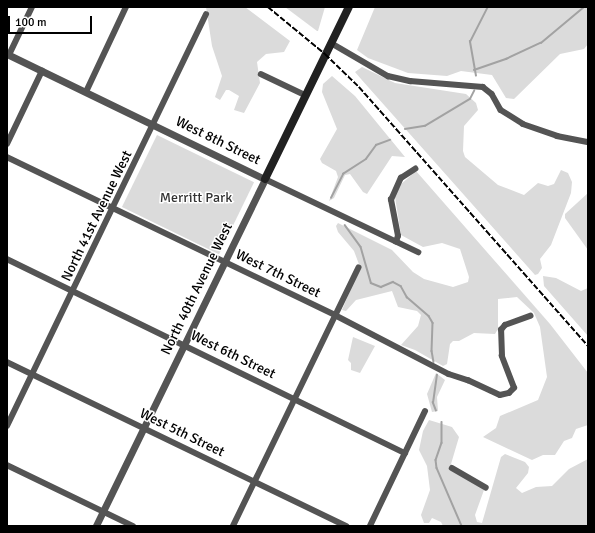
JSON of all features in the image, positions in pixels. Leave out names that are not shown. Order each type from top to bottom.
[{"type":"main road","name":"North 40th Avenue West","points":[[265,179],[349,7]]},
{"type":"street","points":[[8,54],[32,7]]},
{"type":"street","points":[[86,92],[126,7]]},
{"type":"street","name":"North 41st Avenue West","points":[[7,426],[114,208],[206,15]]},
{"type":"street","points":[[331,43],[388,76],[410,81],[483,87],[492,94],[501,110],[523,124],[551,134],[588,142]]},
{"type":"street","name":"West 8th Street","points":[[8,54],[42,72],[418,252]]},
{"type":"street","points":[[7,144],[42,72]]},
{"type":"street","points":[[261,74],[305,95]]},
{"type":"street","name":"West 7th Street","points":[[7,157],[335,315],[449,374],[468,380],[498,395],[509,393],[514,388],[502,356],[500,335],[505,325],[530,316]]},
{"type":"street","points":[[396,242],[398,236],[392,200],[401,178],[415,169]]},
{"type":"street","name":"North 40th Avenue West","points":[[96,526],[265,179]]},
{"type":"street","name":"West 6th Street","points":[[7,259],[295,398],[405,453]]},
{"type":"street","points":[[233,526],[358,268]]},
{"type":"street","name":"West 5th Street","points":[[7,362],[346,526]]},
{"type":"street","points":[[370,526],[425,411]]},
{"type":"street","points":[[7,465],[133,526]]},
{"type":"street","points":[[452,468],[486,488]]},
{"type":"green space","points":[[206,7],[245,7],[290,41],[284,52],[266,54],[257,62],[260,83],[244,113],[234,110],[239,96],[229,90],[226,90],[220,100],[215,97],[222,76],[212,46]]},
{"type":"green space","points":[[285,7],[325,7],[318,31],[317,31]]},
{"type":"green space","points":[[375,7],[588,7],[588,44],[584,49],[560,54],[514,99],[506,98],[492,75],[461,71],[447,76],[408,73],[368,58],[357,50]]},
{"type":"green space","points":[[362,67],[395,83],[466,94],[476,103],[478,110],[464,126],[463,151],[465,157],[498,185],[524,195],[538,183],[548,186],[554,184],[561,170],[568,173],[572,182],[571,193],[551,245],[540,259],[542,268],[538,274],[535,275],[355,72]]},
{"type":"green space","points":[[332,76],[355,96],[405,157],[392,156],[367,194],[363,192],[350,174],[345,175],[334,198],[329,201],[338,177],[336,171],[322,163],[320,159],[337,129],[322,92],[323,84]]},
{"type":"green space","name":"Merritt Park","points":[[157,135],[254,182],[219,254],[122,207]]},
{"type":"green space","points":[[416,171],[550,324],[588,373],[588,425],[576,429],[572,438],[564,441],[555,455],[543,455],[532,460],[483,437],[496,428],[500,416],[538,400],[547,377],[540,327],[534,313],[517,297],[498,299],[498,329],[495,334],[474,333],[459,341],[453,341],[450,344],[447,364],[443,366],[415,350],[401,345],[418,326],[421,315],[417,311],[398,307],[392,291],[356,300],[346,311],[342,310],[360,267],[354,251],[338,232],[336,226],[338,223],[392,250],[413,272],[424,279],[453,287],[468,282],[469,277],[460,249],[442,243],[423,247],[401,235],[395,197],[400,185]]},
{"type":"green space","points":[[588,193],[588,250],[565,218],[565,214]]},
{"type":"green space","points":[[543,276],[556,278],[581,291],[588,288],[588,336],[544,286]]},
{"type":"green space","points":[[353,337],[375,346],[360,373],[351,370],[351,363],[348,360]]},
{"type":"green space","points":[[436,373],[445,380],[437,397],[438,411],[432,412],[427,394]]},
{"type":"green space","points":[[429,420],[452,427],[459,437],[451,464],[452,469],[480,484],[484,490],[475,515],[477,522],[482,523],[501,457],[505,454],[525,462],[529,467],[528,473],[516,488],[522,493],[536,487],[552,486],[569,469],[588,459],[588,526],[443,526],[441,522],[432,518],[429,523],[424,523],[421,515],[430,490],[427,466],[419,450],[423,431]]},
{"type":"waterway","points":[[476,76],[470,42],[488,7]]},
{"type":"waterway","points":[[474,70],[506,59],[541,43],[584,7]]},
{"type":"waterway","points":[[405,129],[425,126],[470,99],[474,91]]},
{"type":"waterway","points":[[331,198],[343,174],[366,159],[376,145],[390,140]]},
{"type":"waterway","points":[[345,225],[361,247],[371,283],[381,287],[393,282],[401,286],[407,297],[429,316],[433,323],[432,351],[434,362]]},
{"type":"waterway","points":[[436,411],[433,403],[437,375]]},
{"type":"waterway","points":[[442,422],[442,443],[436,460],[437,468],[462,526]]},
{"type":"railway","points":[[268,7],[325,54],[359,87],[588,346]]}]
